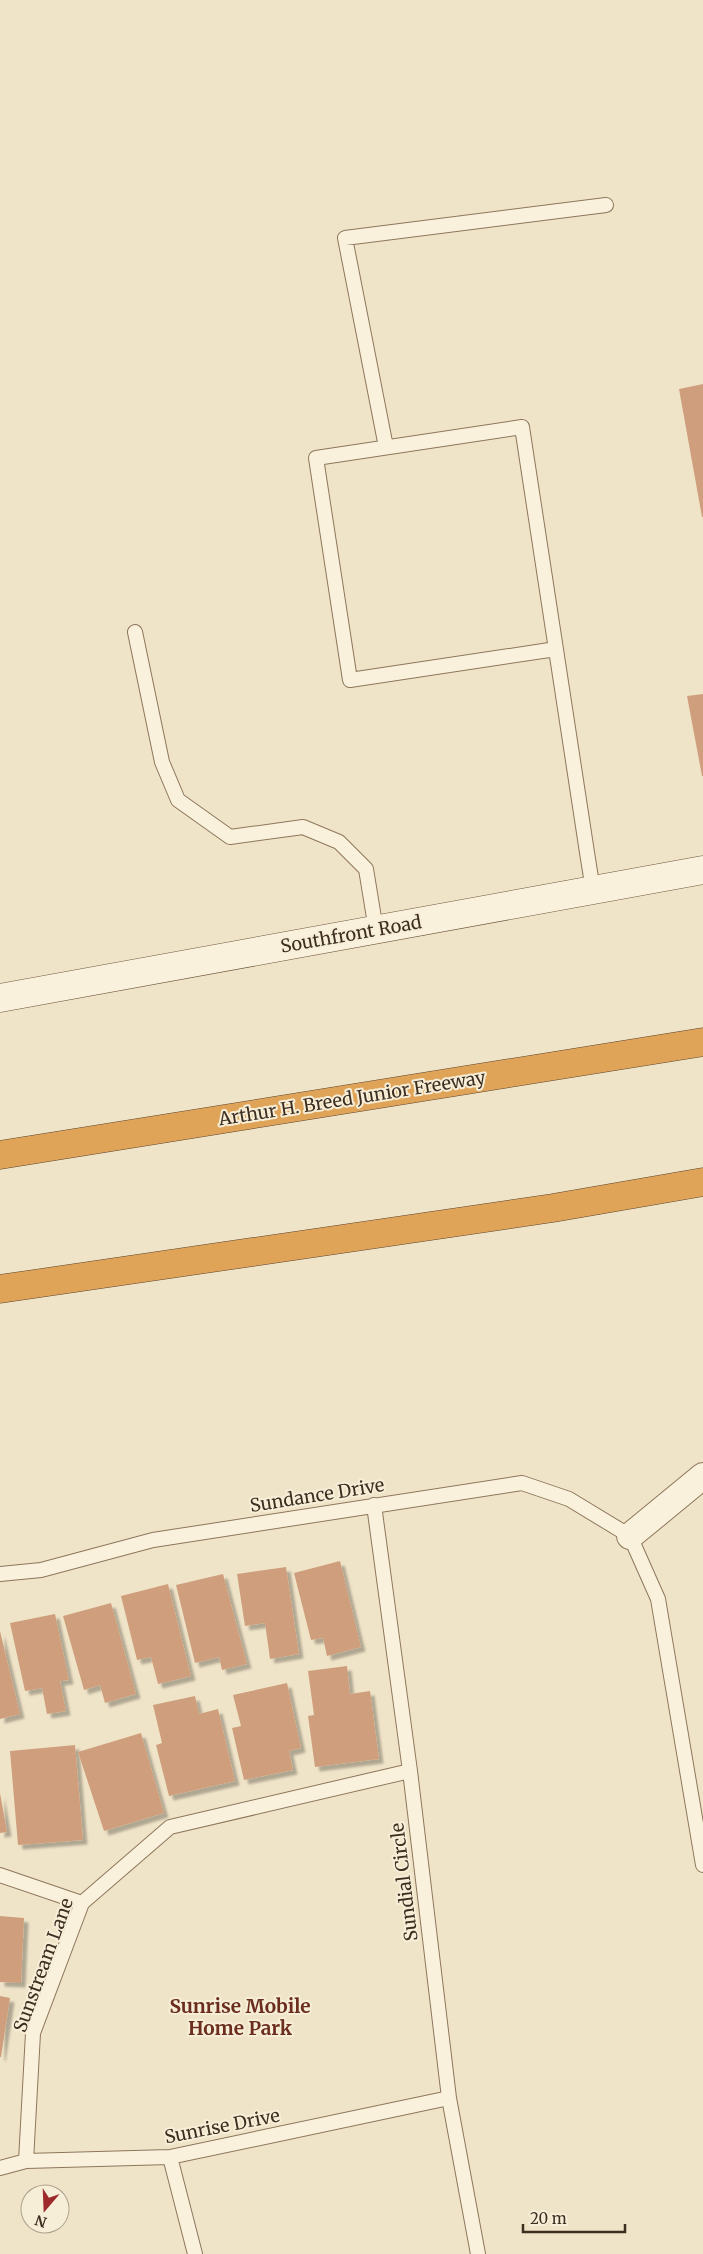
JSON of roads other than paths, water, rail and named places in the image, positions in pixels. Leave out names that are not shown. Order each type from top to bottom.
[{"type":"highway","name":"Arthur H. Breed Junior Freeway","points":[[0,1155],[703,1042]]},
{"type":"highway","points":[[0,1289],[553,1208],[703,1182]]},
{"type":"highway","points":[[553,1208],[703,1198]]},
{"type":"street","name":"Southfront Road","points":[[0,998],[703,870]]},
{"type":"street","points":[[630,1536],[703,1476]]},
{"type":"lane","points":[[386,447],[345,238],[606,205]]},
{"type":"lane","points":[[556,649],[350,680],[316,458],[522,426],[593,890]]},
{"type":"lane","points":[[135,632],[162,762],[178,800],[230,837],[303,827],[339,842],[366,869],[376,930]]},
{"type":"lane","name":"Sundance Drive","points":[[0,1574],[41,1570],[153,1540],[522,1483],[569,1499],[630,1536]]},
{"type":"lane","name":"Sundial Circle","points":[[374,1505],[410,1771],[449,2098],[478,2254]]},
{"type":"lane","points":[[630,1536],[658,1599],[703,1864]]},
{"type":"lane","name":"Sunstream Lane","points":[[26,2161],[33,2033],[82,1903],[170,1827],[410,1771]]},
{"type":"lane","points":[[0,1875],[82,1903]]},
{"type":"lane","name":"Sunrise Drive","points":[[0,2168],[26,2161],[170,2158],[449,2098]]},
{"type":"lane","points":[[170,2158],[195,2254]]},
{"type":"district","name":"Sunrise Mobile Home Park","points":[[240,2017]]}]
